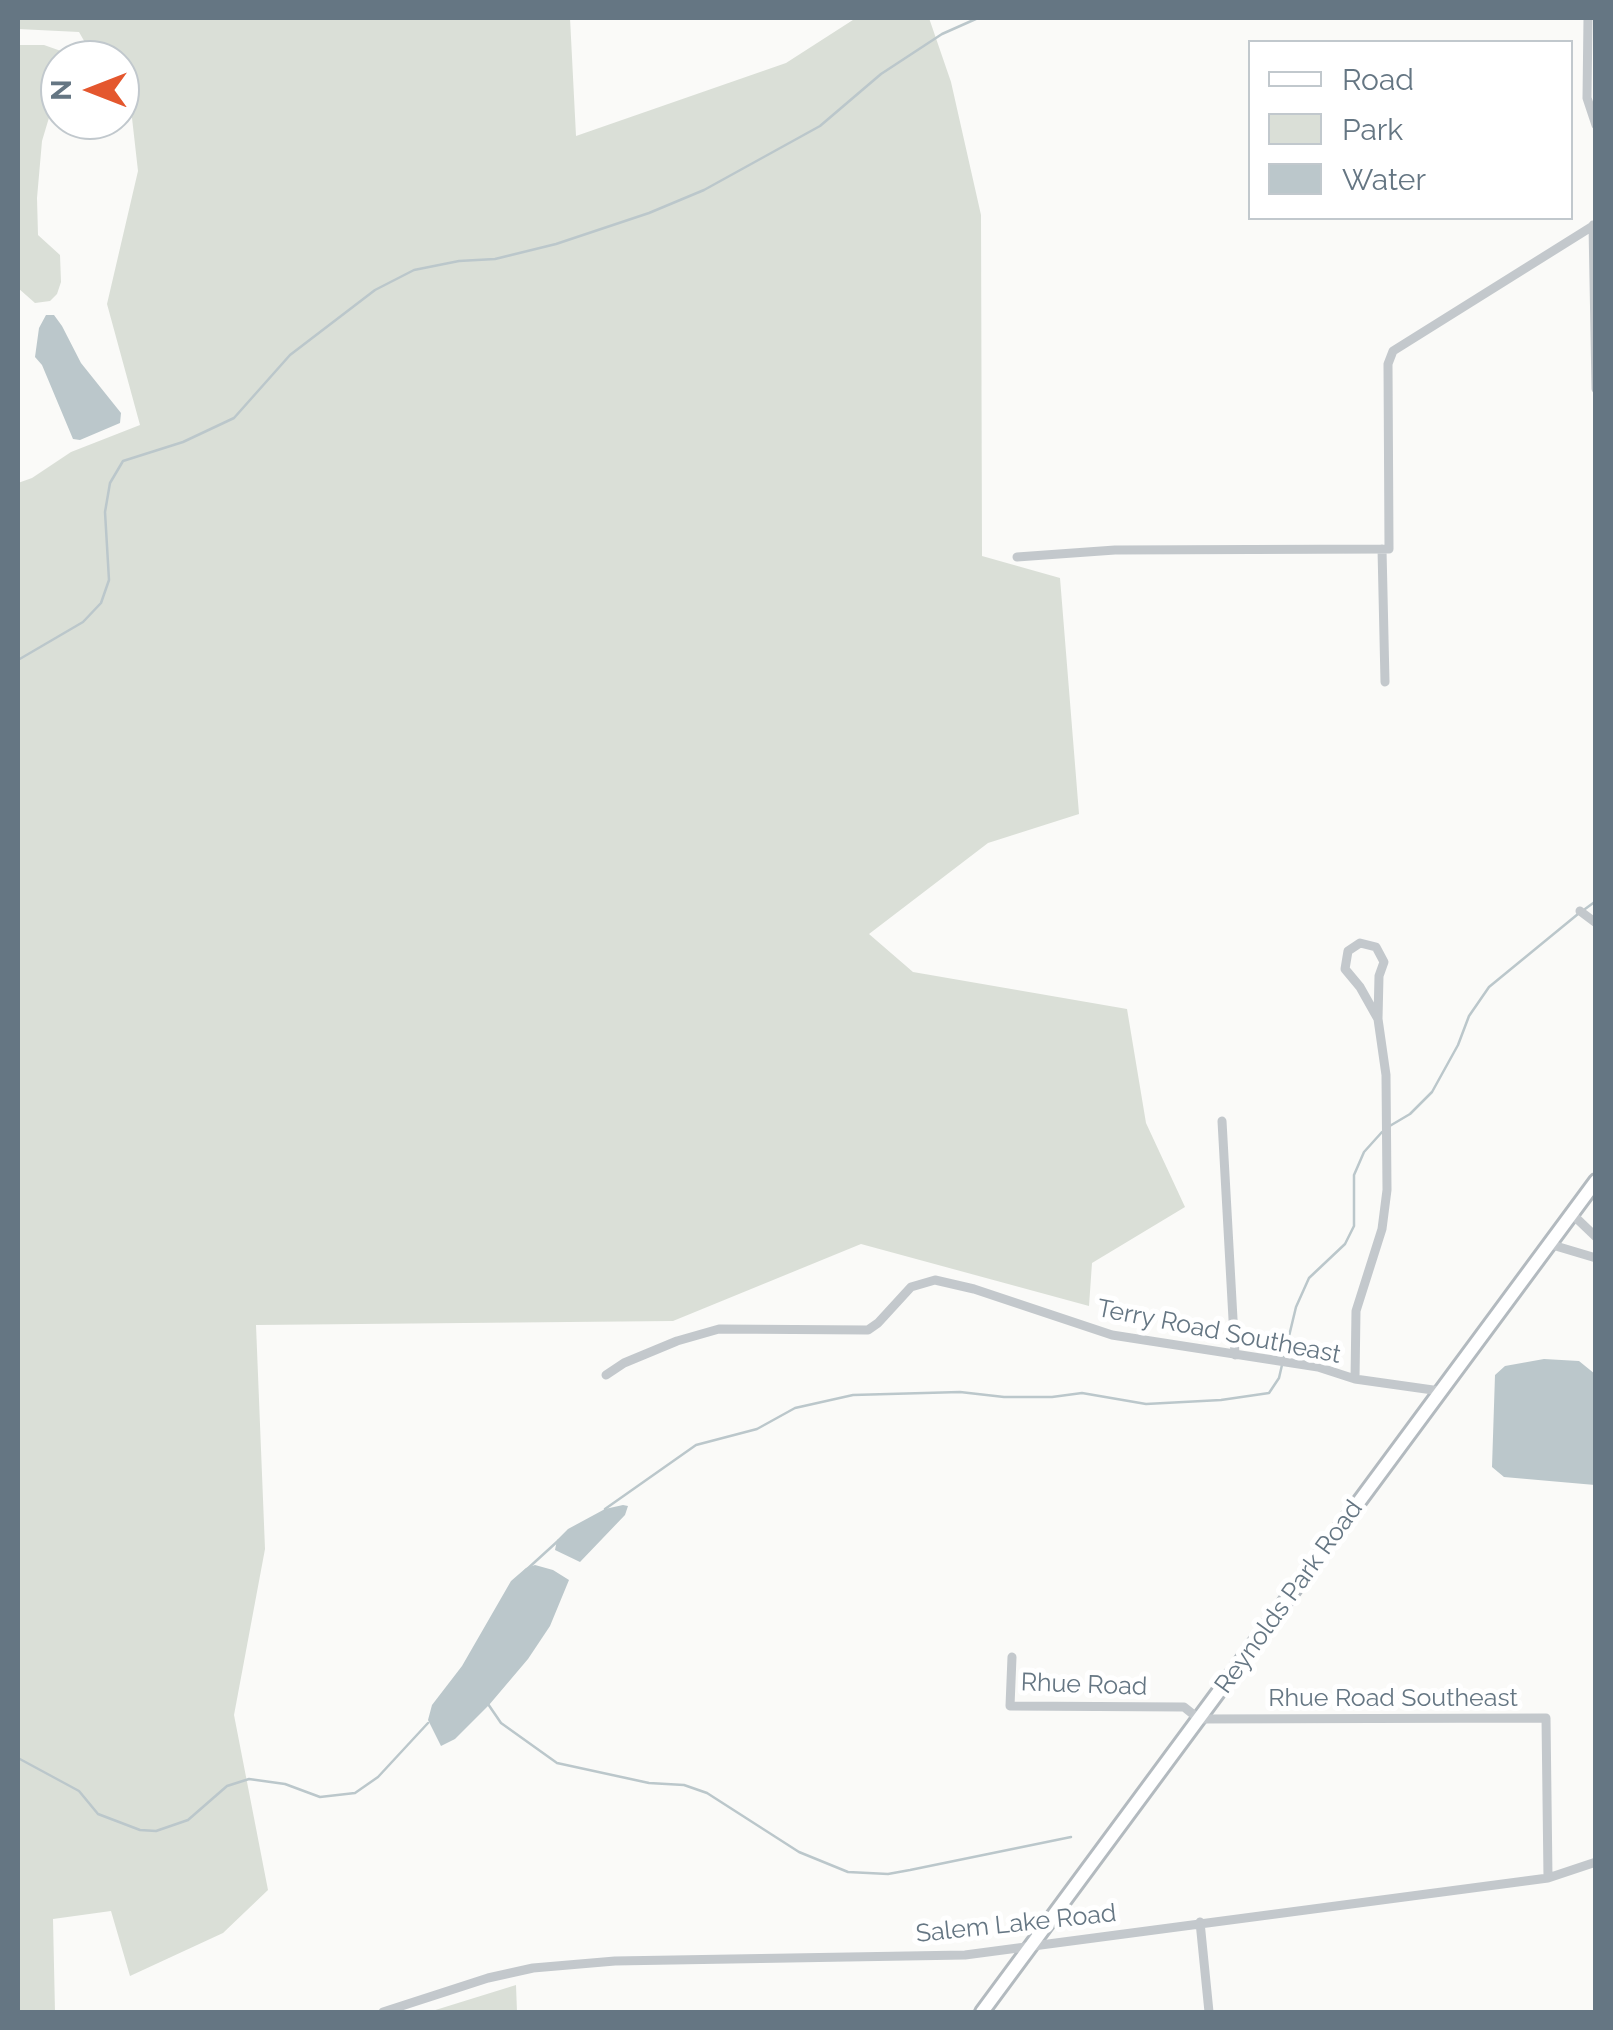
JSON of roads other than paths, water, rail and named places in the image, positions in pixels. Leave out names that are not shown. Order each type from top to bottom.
[{"type":"main road","name":"Reynolds Park Road","points":[[982,2012],[1596,1182]]},
{"type":"street","points":[[1588,18],[1587,98],[1596,125]]},
{"type":"street","points":[[1594,224],[1596,389]]},
{"type":"street","points":[[1017,558],[1077,552],[1389,549],[1388,364],[1393,351],[1594,224]]},
{"type":"street","points":[[1382,549],[1385,682]]},
{"type":"street","points":[[1580,912],[1596,923]]},
{"type":"street","points":[[1355,1379],[1356,1311],[1386,1210],[1386,1075],[1378,1019],[1378,976],[1384,962],[1380,951],[1371,944],[1360,943],[1351,948],[1344,960],[1345,969],[1378,1019]]},
{"type":"street","points":[[1355,980],[1370,982],[1378,976]]},
{"type":"street","points":[[1222,1121],[1235,1354]]},
{"type":"street","points":[[1572,1214],[1596,1237]]},
{"type":"street","points":[[1549,1244],[1596,1258]]},
{"type":"street","name":"Terry Road Southeast","points":[[606,1376],[624,1363],[676,1341],[719,1329],[868,1330],[912,1287],[935,1280],[1112,1335],[1318,1367],[1355,1379],[1440,1391]]},
{"type":"street","name":"Rhue Road","points":[[1012,1658],[1010,1706],[1184,1707],[1199,1719]]},
{"type":"street","name":"Rhue Road Southeast","points":[[1199,1719],[1546,1718],[1548,1878]]},
{"type":"street","name":"Salem Lake Road","points":[[383,2012],[532,1968],[615,1961],[965,1954],[1548,1878],[1596,1862]]},
{"type":"street","points":[[1200,1922],[1209,2012]]},
{"type":"water","points":[[46,315],[54,315],[62,326],[81,363],[121,413],[120,423],[80,440],[73,439],[35,357],[39,328]]},
{"type":"water","points":[[1544,1359],[1579,1361],[1595,1374],[1595,1485],[1504,1477],[1492,1467],[1495,1375],[1505,1366]]},
{"type":"water","points":[[628,1506],[625,1515],[580,1562],[555,1550],[557,1540],[568,1529],[605,1509]]},
{"type":"water","points":[[535,1565],[569,1580],[550,1626],[489,1705],[455,1739],[441,1746],[428,1720],[432,1705],[462,1666],[511,1581]]},
{"type":"waterway","points":[[18,660],[83,622],[101,603],[109,580],[105,512],[110,483],[123,461],[183,442],[234,418],[290,355],[375,290],[414,270],[495,259],[556,244],[704,190],[820,126],[881,74],[942,34],[978,18]]},
{"type":"waterway","points":[[1585,909],[1596,901]]},
{"type":"waterway","points":[[1388,1127],[1410,1114],[1432,1092],[1469,1016],[1489,987],[1578,914]]},
{"type":"waterway","points":[[1284,1357],[1296,1307],[1309,1278],[1345,1244],[1354,1226],[1354,1175],[1364,1152],[1382,1132]]},
{"type":"waterway","points":[[605,1509],[696,1445],[757,1429],[795,1408],[853,1395],[960,1392],[1052,1397],[1082,1393],[1146,1404],[1221,1400],[1269,1393],[1282,1365]]},
{"type":"waterway","points":[[525,1571],[559,1540]]},
{"type":"waterway","points":[[488,1704],[501,1723],[557,1763],[649,1783],[684,1785],[707,1793],[799,1852],[848,1872],[888,1874],[1071,1837]]},
{"type":"waterway","points":[[18,1758],[79,1791],[98,1814],[140,1830],[156,1831],[188,1820],[227,1786],[249,1779],[285,1784],[320,1797],[355,1793],[378,1777],[428,1723]]}]
